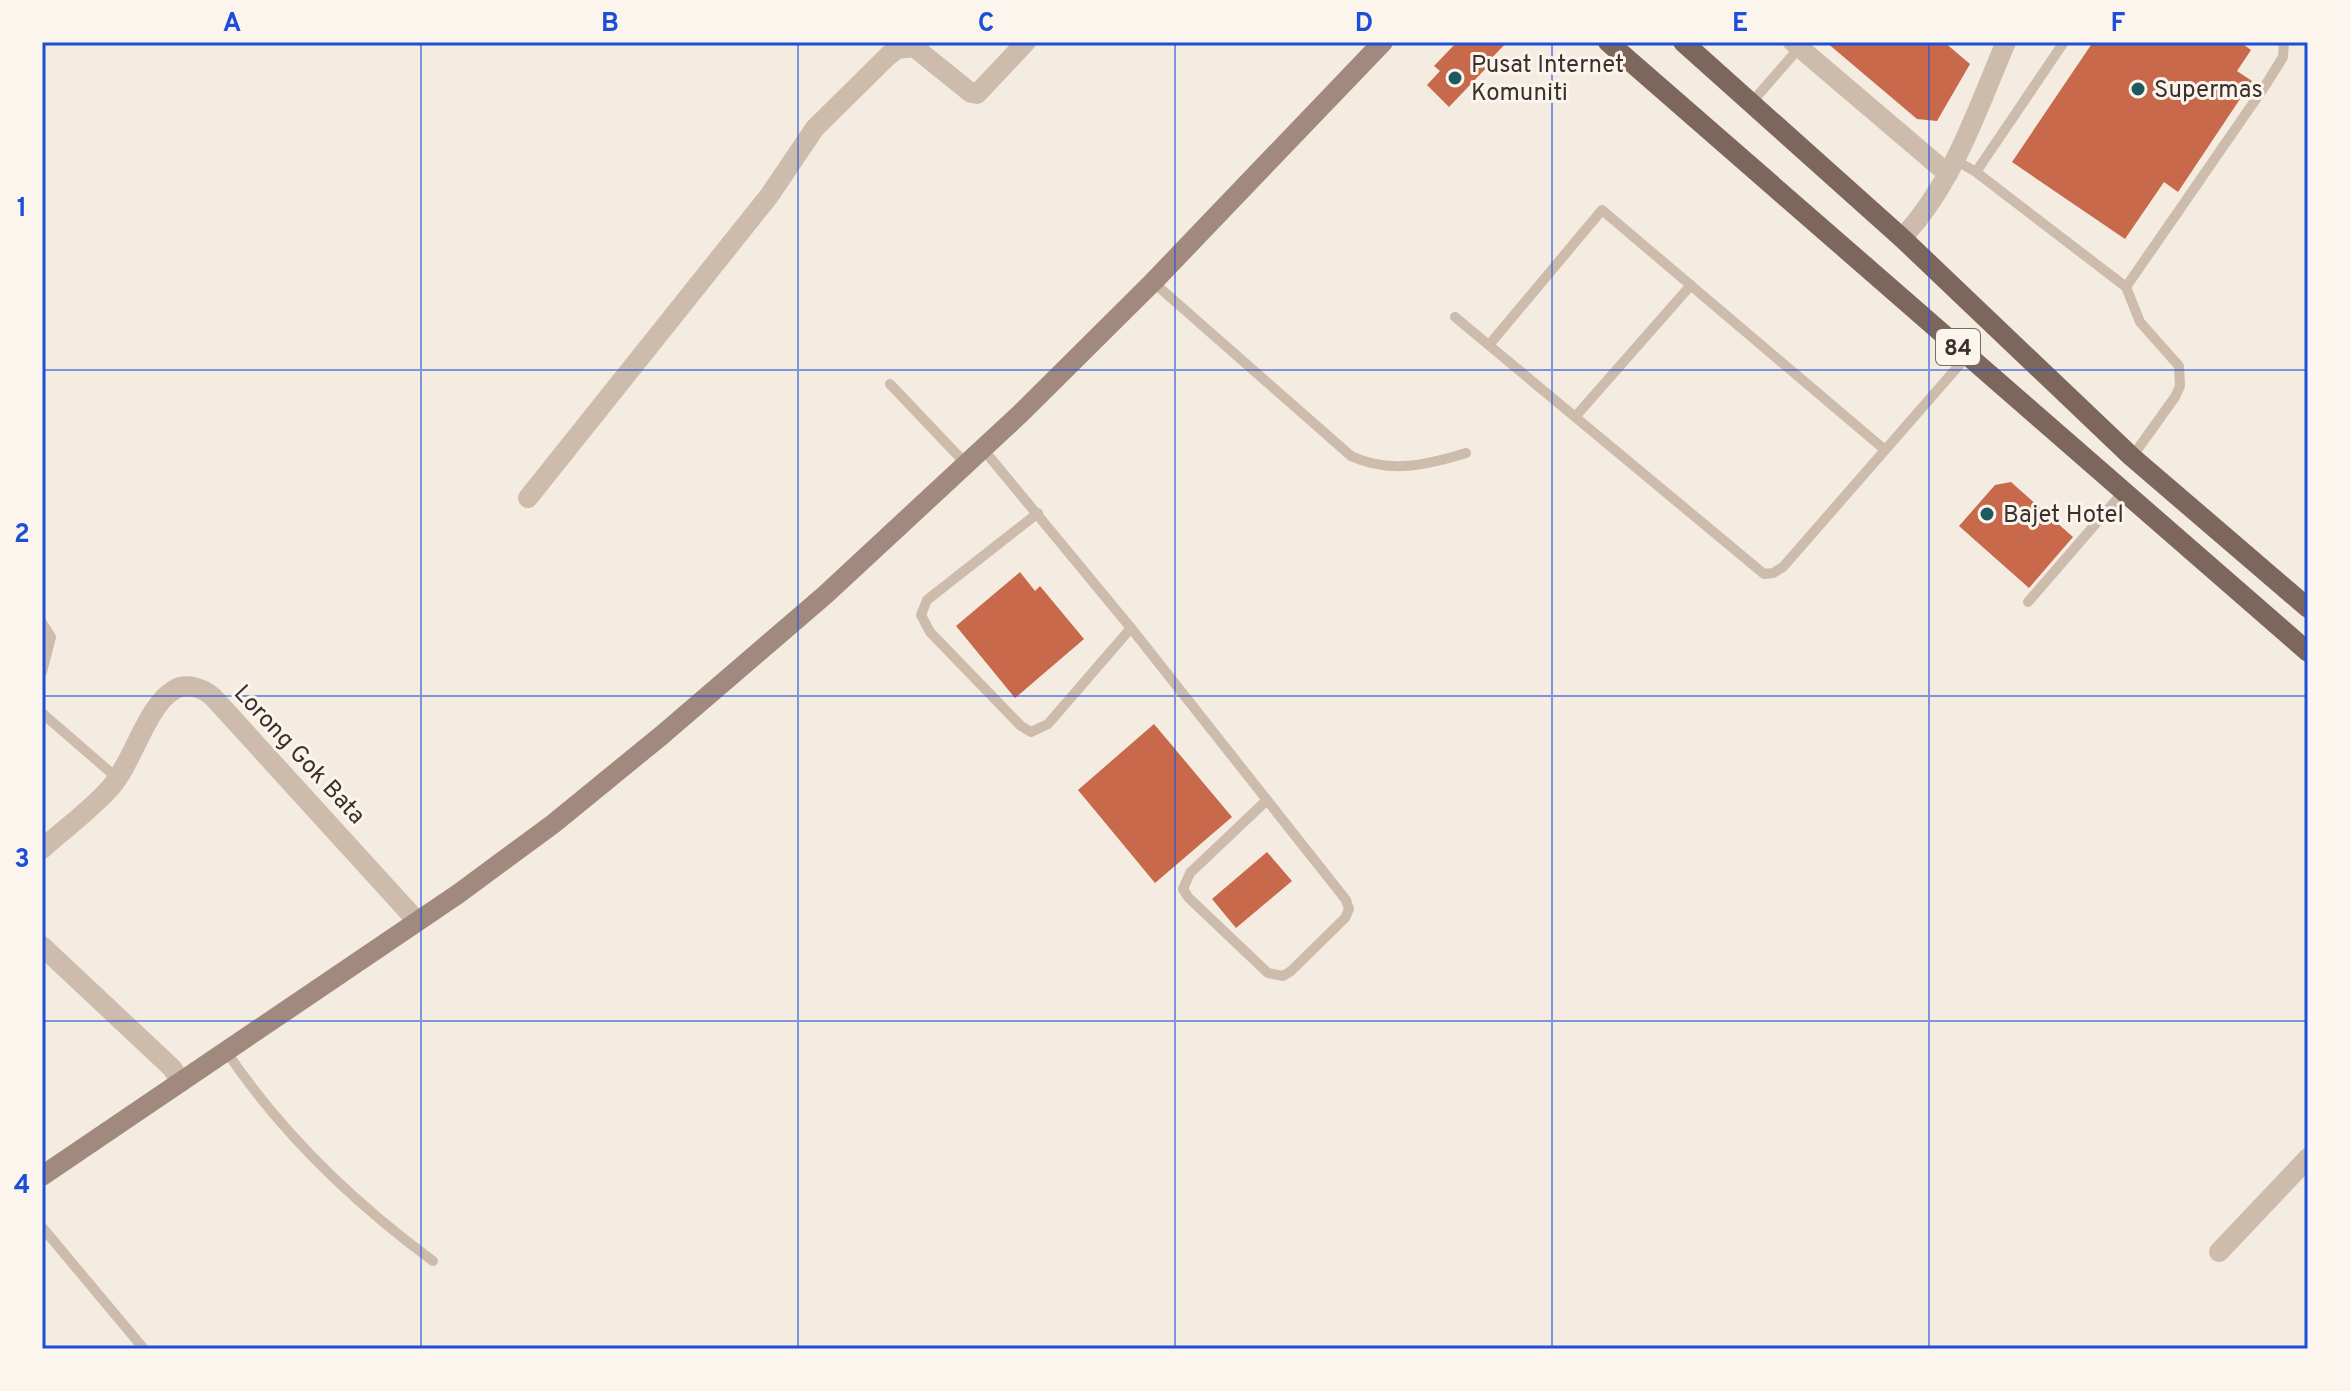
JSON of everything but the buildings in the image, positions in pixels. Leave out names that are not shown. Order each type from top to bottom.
[{"type":"main road","points":[[42,1176],[547,829],[662,735],[825,595],[967,465],[1153,282],[1383,42]]},
{"type":"main road","name":"84","points":[[1608,42],[2308,652]]},
{"type":"main road","points":[[1664,42],[1689,48]]},
{"type":"main road","name":"84","points":[[1689,48],[1902,238],[2132,457],[2308,608]]},
{"type":"street","points":[[528,498],[769,196],[815,128],[888,56],[897,49],[914,47],[971,93],[977,94],[1026,42]]},
{"type":"street","points":[[1902,238],[1918,220],[1951,167],[2006,42]]},
{"type":"street","points":[[1797,45],[1951,167]]},
{"type":"street","name":"Lorong Gok Bata","points":[[42,849],[110,788],[160,701],[175,688],[187,686],[202,689],[234,720],[417,921]]},
{"type":"street","points":[[42,946],[172,1068],[181,1082]]},
{"type":"street","points":[[2219,1252],[2308,1158]]},
{"type":"lane","points":[[1976,172],[2064,42]]},
{"type":"lane","points":[[2126,287],[2265,86],[2283,57],[2284,42]]},
{"type":"lane","points":[[1751,103],[1797,45]]},
{"type":"lane","points":[[1951,167],[1976,172],[2126,287],[2140,322],[2179,366],[2181,376],[2175,397],[2132,457]]},
{"type":"lane","points":[[1489,345],[1602,210],[1885,450]]},
{"type":"lane","points":[[1153,282],[1351,456],[1398,467],[1466,453]]},
{"type":"lane","points":[[1575,417],[1691,285]]},
{"type":"lane","points":[[1455,317],[1764,574],[1783,567],[1968,355]]},
{"type":"lane","points":[[890,384],[967,465]]},
{"type":"lane","points":[[983,449],[1131,628],[1267,800],[1346,900],[1349,909],[1345,918],[1283,976],[1268,973],[1183,889],[1190,873],[1267,800]]},
{"type":"lane","points":[[2028,602],[2124,491]]},
{"type":"lane","points":[[1038,513],[927,600],[921,615],[930,632],[1021,726],[1031,732],[1048,724],[1131,628]]},
{"type":"lane","points":[[42,623],[51,637],[42,672]]},
{"type":"lane","points":[[42,713],[117,778]]},
{"type":"lane","points":[[226,1051],[271,1112],[331,1177],[433,1261]]},
{"type":"lane","points":[[42,1227],[144,1349]]},
{"type":"place","name":"Pusat Internet Komuniti","points":[[1455,78]]},
{"type":"place","name":"Supermas","points":[[2138,89]]},
{"type":"place","name":"Bajet Hotel","points":[[1987,514]]}]
